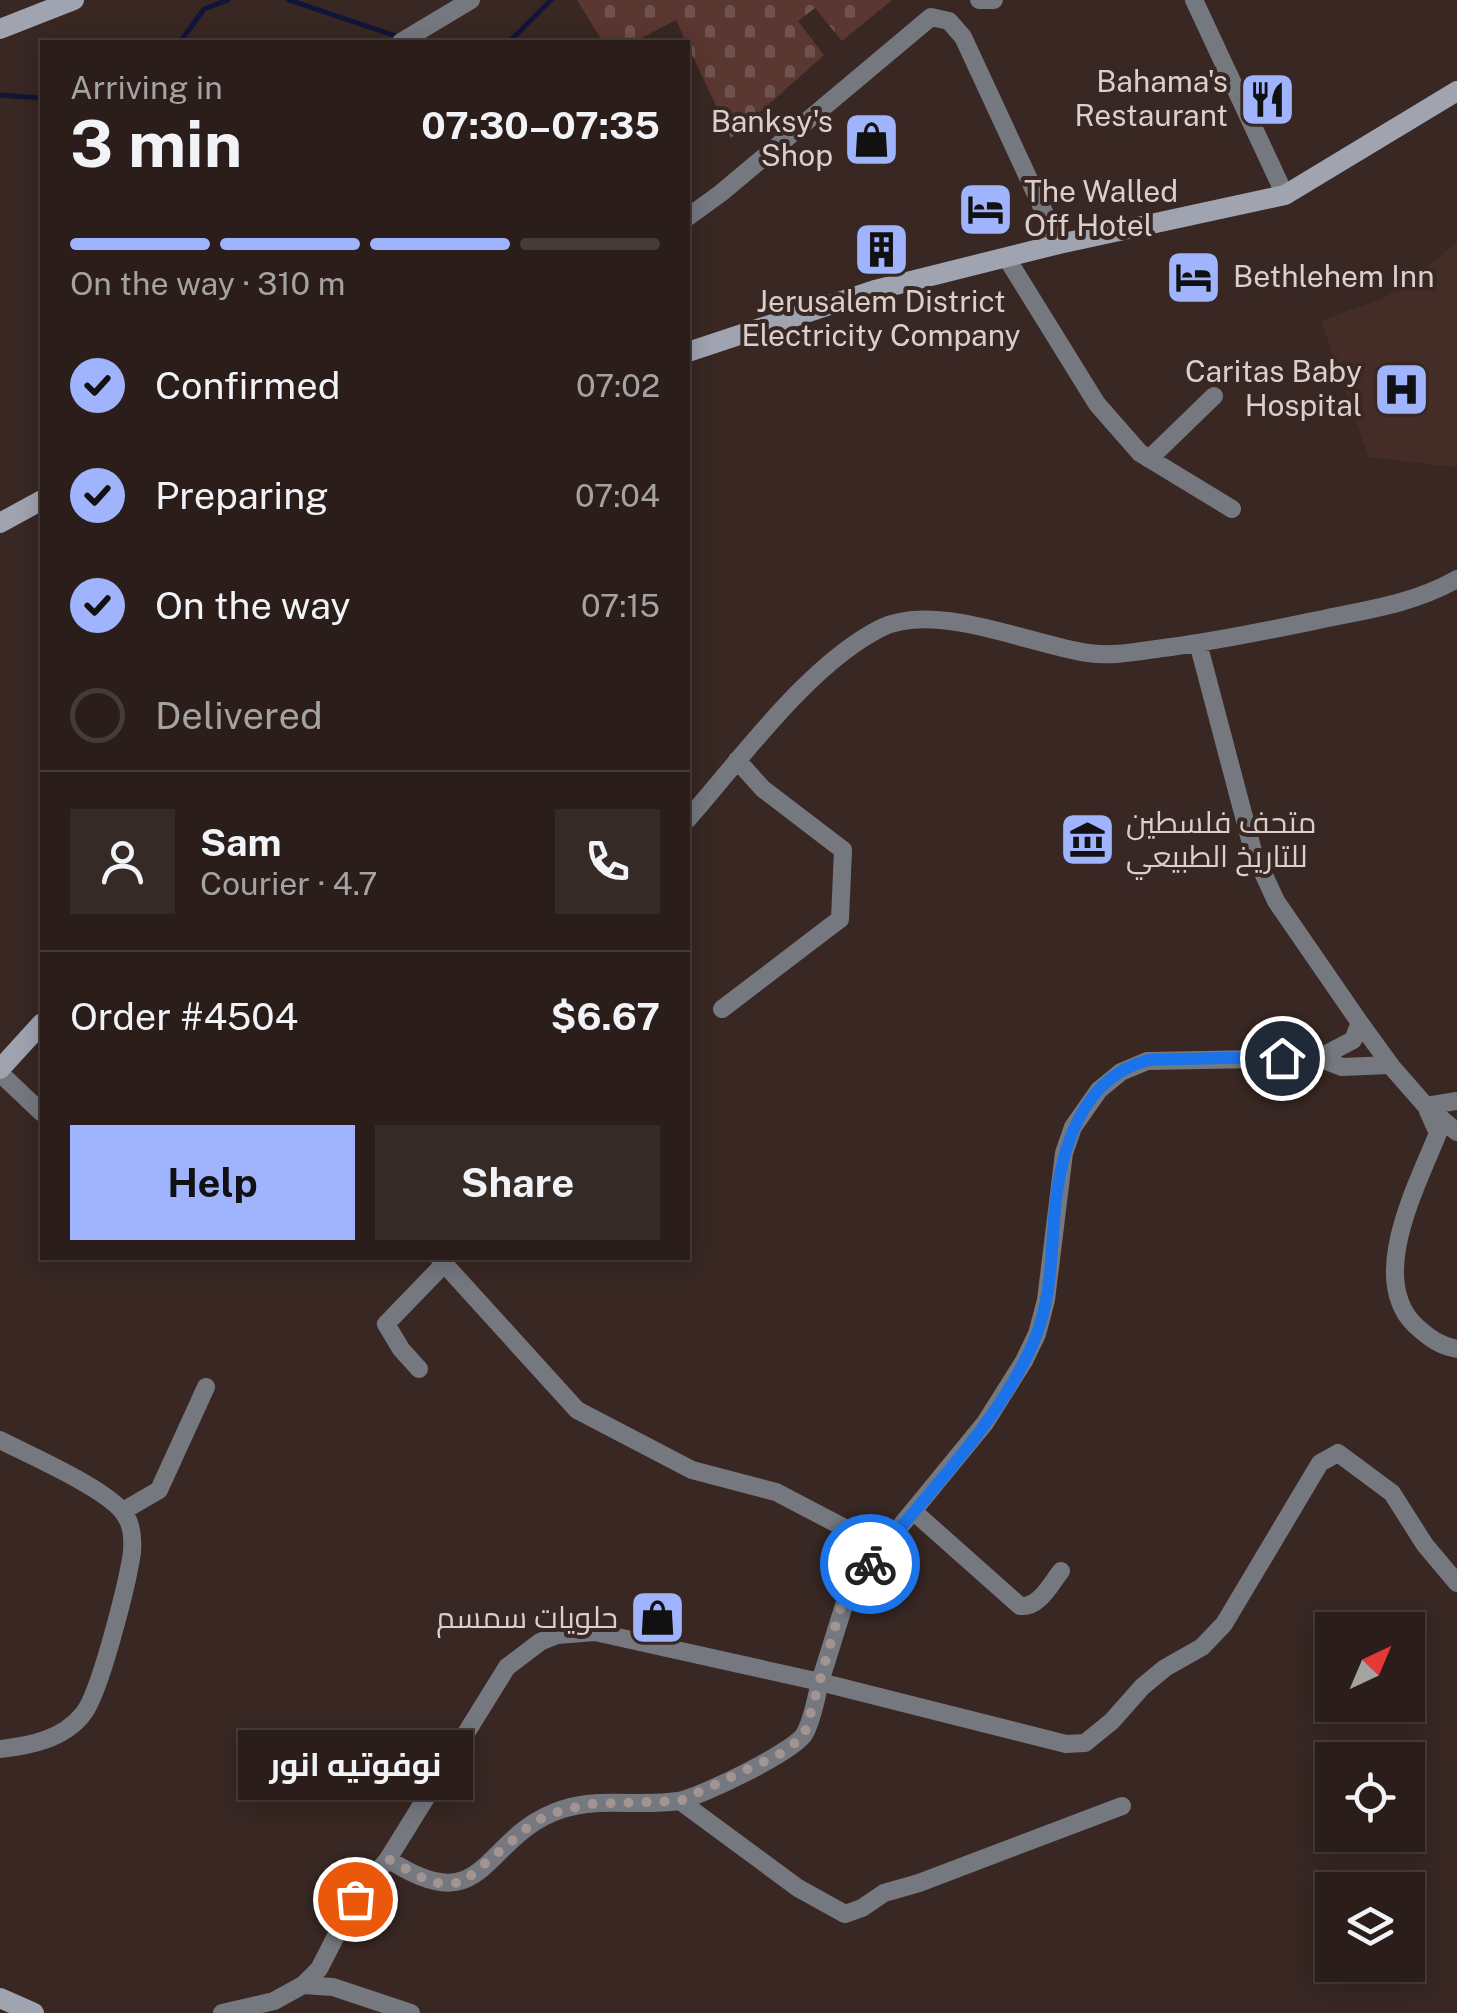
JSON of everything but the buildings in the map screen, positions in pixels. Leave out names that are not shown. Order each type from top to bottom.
[{"type":"main road","points":[[0,29],[46,5],[74,0]]},
{"type":"main road","points":[[690,351],[876,290],[1059,244],[1285,195],[1457,92]]},
{"type":"main road","points":[[0,523],[40,501]]},
{"type":"main road","points":[[0,1071],[40,1026]]},
{"type":"main road","points":[[0,1998],[33,2013]]},
{"type":"street","points":[[404,40],[472,0]]},
{"type":"street","points":[[979,0],[994,0]]},
{"type":"street","points":[[1194,0],[1285,195]]},
{"type":"street","points":[[690,216],[722,194],[931,17],[949,22],[963,37],[1059,244]]},
{"type":"street","points":[[1006,257],[1096,404],[1140,453],[1232,509]]},
{"type":"street","points":[[1150,459],[1214,396]]},
{"type":"street","points":[[690,816],[817,674],[883,626],[926,621],[978,625],[1068,649],[1109,655],[1198,643],[1406,602],[1457,579]]},
{"type":"street","points":[[1198,643],[1252,851],[1264,879],[1392,1067],[1426,1106],[1457,1132]]},
{"type":"street","points":[[722,1009],[840,919],[843,850],[763,789],[737,760]]},
{"type":"street","points":[[1319,1058],[1353,1040],[1360,1023]]},
{"type":"street","points":[[388,1859],[432,1883],[462,1883],[533,1823],[550,1814],[588,1804],[680,1801],[761,1764],[800,1741],[807,1730],[849,1589],[1011,1386],[1037,1334],[1046,1300],[1064,1153],[1073,1127],[1099,1090],[1121,1072],[1147,1060],[1319,1058],[1342,1067],[1392,1067]]},
{"type":"street","points":[[0,1071],[40,1111]]},
{"type":"street","points":[[1426,1106],[1457,1102]]},
{"type":"street","points":[[1426,1106],[1438,1132],[1400,1229],[1394,1271],[1400,1304],[1410,1320],[1430,1338],[1457,1348]]},
{"type":"street","points":[[419,1369],[386,1324],[441,1261],[578,1410],[692,1470],[776,1492],[883,1548]]},
{"type":"street","points":[[123,1510],[158,1490],[206,1387]]},
{"type":"street","points":[[0,1440],[112,1500],[131,1525],[132,1550],[97,1690],[83,1715],[62,1732],[29,1746],[0,1749]]},
{"type":"street","points":[[222,2013],[274,2001],[303,1986],[319,1969],[355,1899],[388,1859],[496,1681],[520,1655],[557,1634],[594,1632],[820,1682],[1066,1744],[1085,1743],[1112,1721],[1142,1687],[1165,1668],[1202,1647],[1224,1624],[1320,1463],[1338,1453],[1392,1493],[1425,1545],[1457,1583]]},
{"type":"street","points":[[914,1511],[1020,1606],[1037,1602],[1061,1571]]},
{"type":"street","points":[[680,1801],[798,1888],[845,1914],[884,1893],[919,1884],[1122,1806]]},
{"type":"street","points":[[303,1986],[333,1987],[411,2013]]},
{"type":"shaded area","name":"Caritas Baby Hospital","points":[[1457,243],[1457,464],[1453,467],[1369,457],[1321,321],[1388,296]]},
{"type":"green space","points":[[577,0],[892,0],[842,41],[815,8],[798,21],[824,55],[731,138],[690,50],[690,40],[685,40],[676,20],[638,40],[602,40]]},
{"type":"waterway","points":[[181,40],[204,9],[228,0]]},
{"type":"waterway","points":[[289,0],[399,37]]},
{"type":"waterway","points":[[511,40],[551,0]]},
{"type":"waterway","points":[[0,95],[40,98]]},
{"type":"way so far","points":[[355,1899],[388,1859],[432,1883],[462,1883],[533,1823],[550,1814],[588,1804],[680,1801],[800,1741],[807,1730],[842,1603],[870,1564]]},
{"type":"place","name":"Bahama's Restaurant","points":[[1267,99]]},
{"type":"place","name":"Banksy's Shop","points":[[872,139]]},
{"type":"place","name":"The Walled Off Hotel","points":[[985,209]]},
{"type":"place","name":"Jerusalem District Electricity Company","points":[[881,249]]},
{"type":"place","name":"Bethlehem Inn","points":[[1194,277]]},
{"type":"place","name":"Caritas Baby Hospital","points":[[1401,389]]},
{"type":"place","name":"متحف فلسطين للتاريخ الطبيعي","points":[[1087,840]]},
{"type":"place","name":"حلويات سمسم","points":[[657,1618]]},
{"type":"place","name":"نوفوتيه انور","points":[[355,1899]]},
{"type":"route","points":[[870,1564],[985,1423],[1024,1362],[1046,1300],[1064,1153],[1073,1127],[1099,1090],[1121,1072],[1147,1060],[1282,1058]]}]
